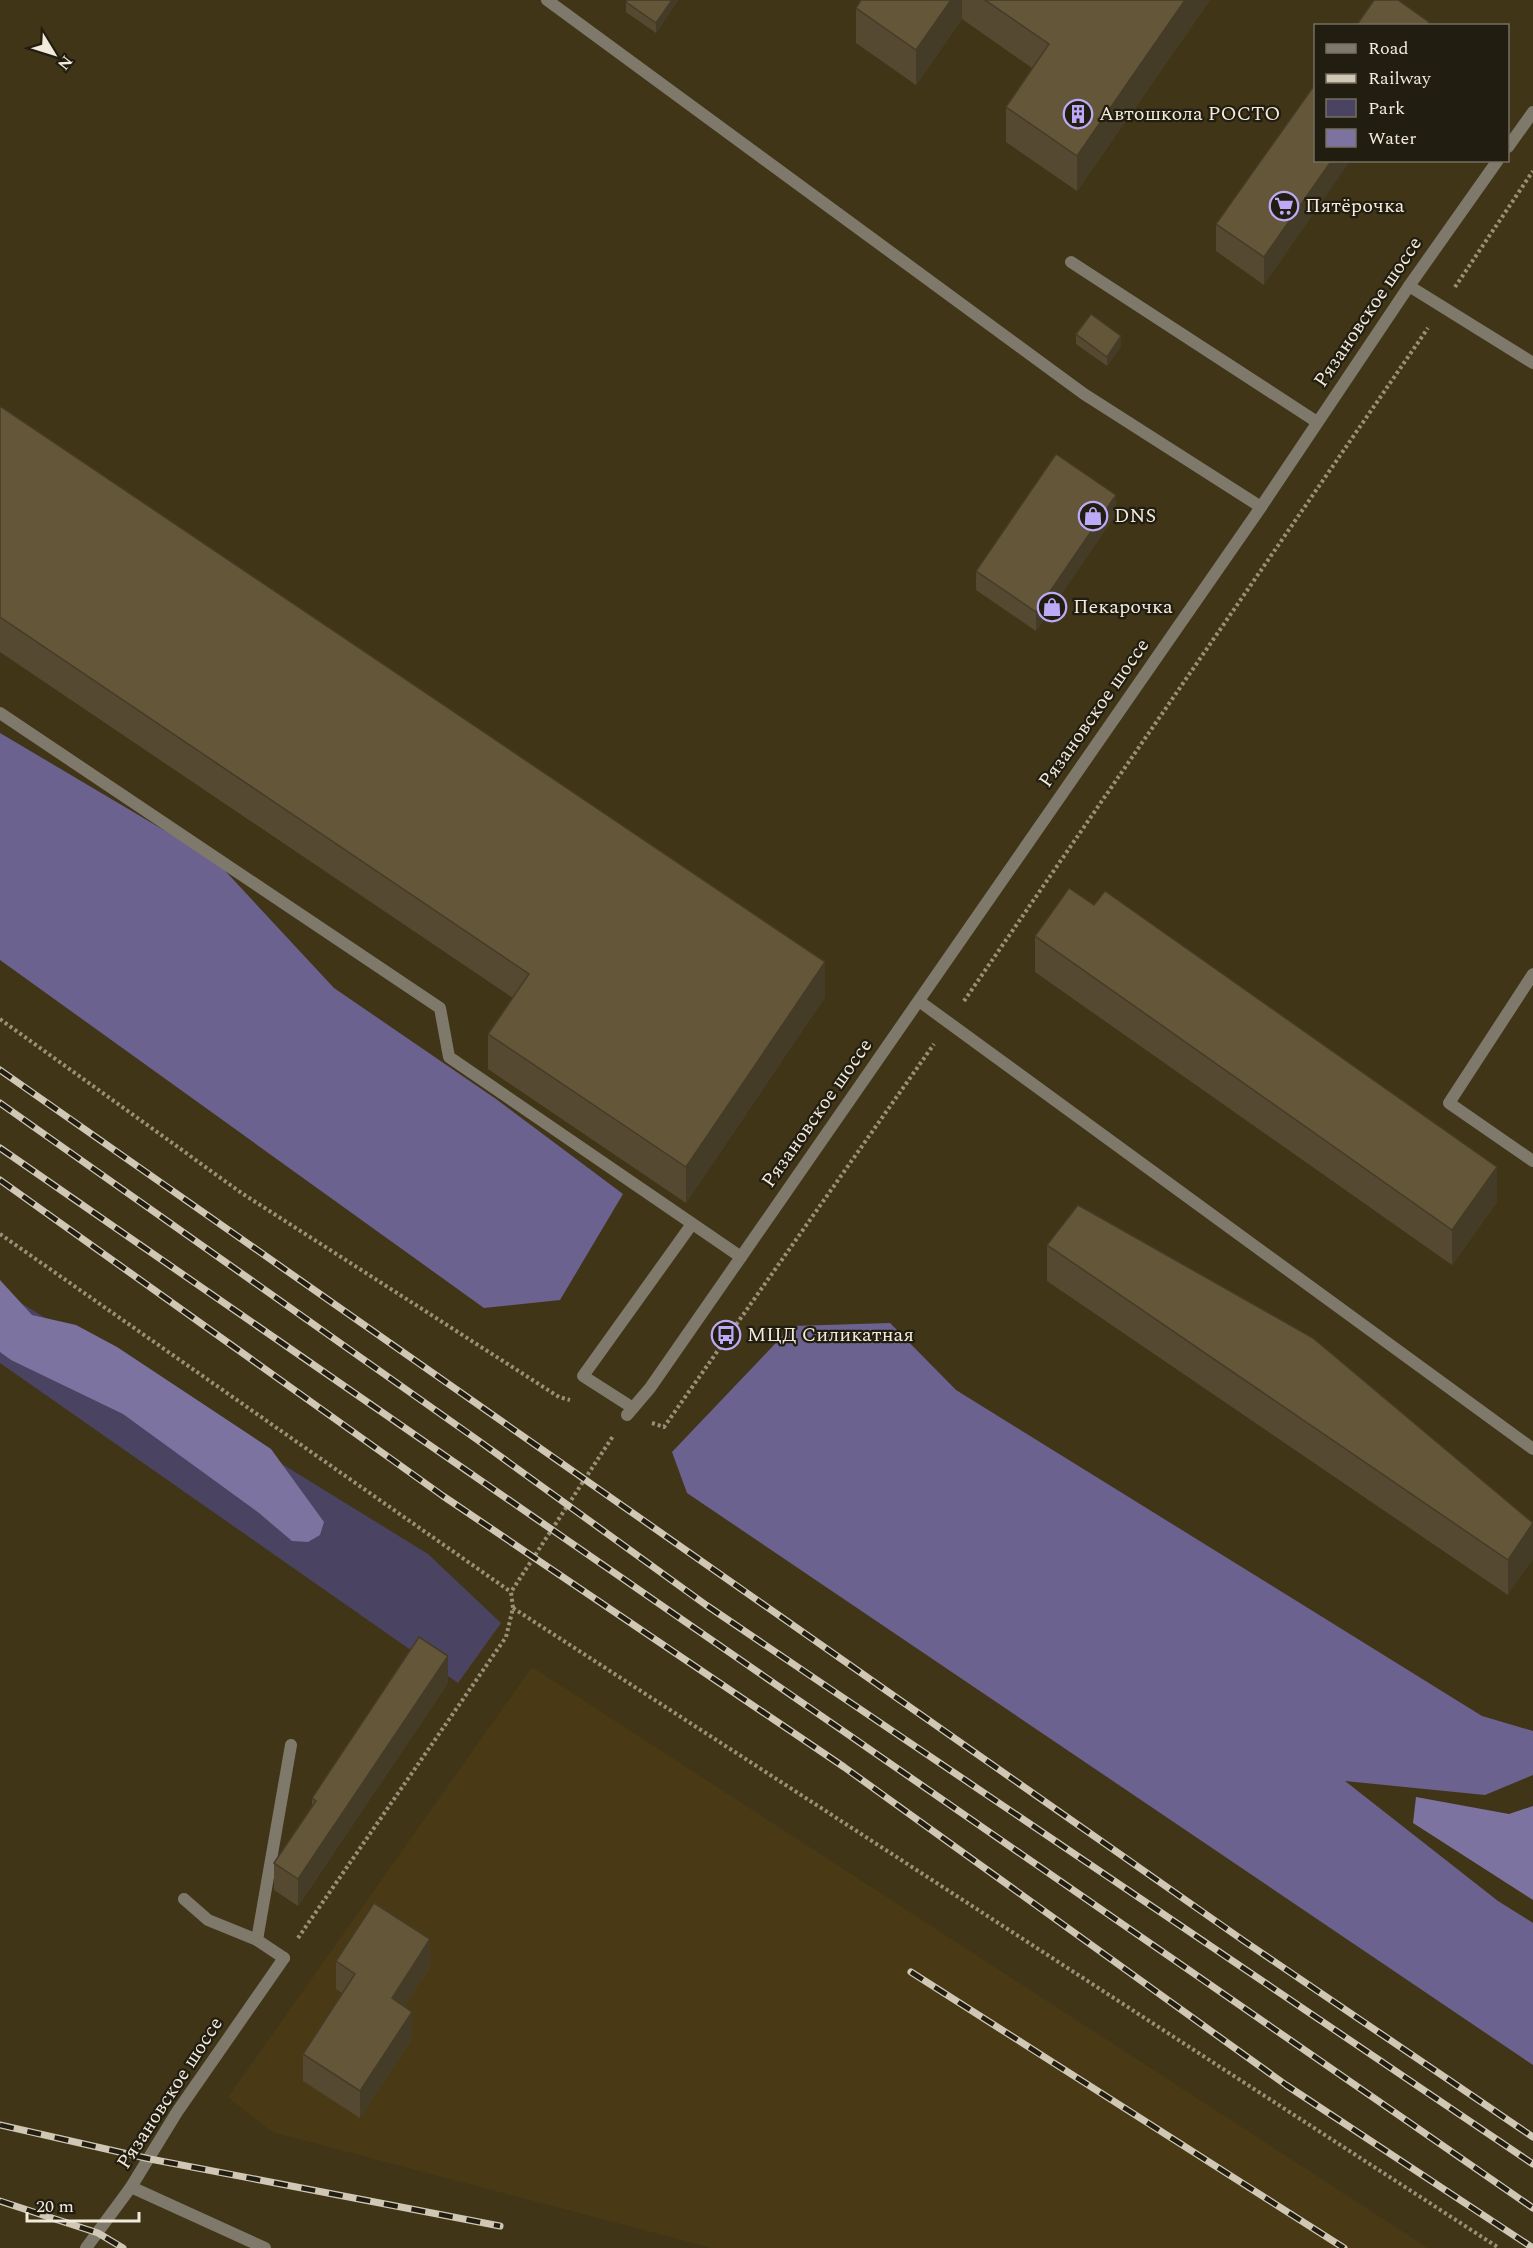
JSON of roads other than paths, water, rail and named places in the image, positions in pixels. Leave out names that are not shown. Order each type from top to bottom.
[{"type":"street","points":[[548,0],[1084,394],[1261,507]]},
{"type":"street","points":[[1509,146],[1533,112]]},
{"type":"street","name":"Рязановское шоссе","points":[[692,1224],[583,1376],[630,1412],[650,1388],[919,1001],[1261,507],[1409,286],[1497,162]]},
{"type":"street","points":[[1071,262],[1317,422]]},
{"type":"street","points":[[1409,286],[1533,363]]},
{"type":"street","points":[[0,713],[440,1008],[449,1057],[741,1257]]},
{"type":"street","points":[[1533,974],[1449,1103],[1533,1161]]},
{"type":"street","points":[[919,1001],[1533,1449]]},
{"type":"street","points":[[183,1899],[208,1920],[257,1940],[291,1745]]},
{"type":"street","name":"Рязановское шоссе","points":[[86,2248],[131,2187],[177,2112],[284,1958],[257,1940]]},
{"type":"street","points":[[131,2187],[265,2248]]},
{"type":"water","points":[[0,1280],[32,1315],[76,1325],[117,1347],[271,1449],[324,1522],[320,1535],[308,1542],[292,1541],[259,1513],[123,1414],[11,1360],[0,1352]]},
{"type":"water","points":[[1416,1797],[1509,1814],[1533,1806],[1533,1900],[1413,1823]]},
{"type":"railway","points":[[0,1070],[1244,1941],[1533,2137]]},
{"type":"railway","points":[[0,1103],[479,1441],[706,1605],[1533,2164]]},
{"type":"railway","points":[[0,1148],[1533,2208]]},
{"type":"railway","points":[[0,1180],[443,1496],[844,1767],[1286,2085],[1533,2248]]},
{"type":"railway","points":[[911,1972],[1344,2248]]},
{"type":"railway","points":[[0,2125],[150,2159],[500,2226]]},
{"type":"railway","points":[[0,2201],[98,2233],[123,2248]]},
{"type":"place","name":"Автошкола РОСТО","points":[[1078,114]]},
{"type":"place","name":"Пятёрочка","points":[[1284,206]]},
{"type":"place","name":"DNS","points":[[1093,516]]},
{"type":"place","name":"Пекарочка","points":[[1052,607]]},
{"type":"place","name":"МЦД Силикатная","points":[[726,1335]]}]
